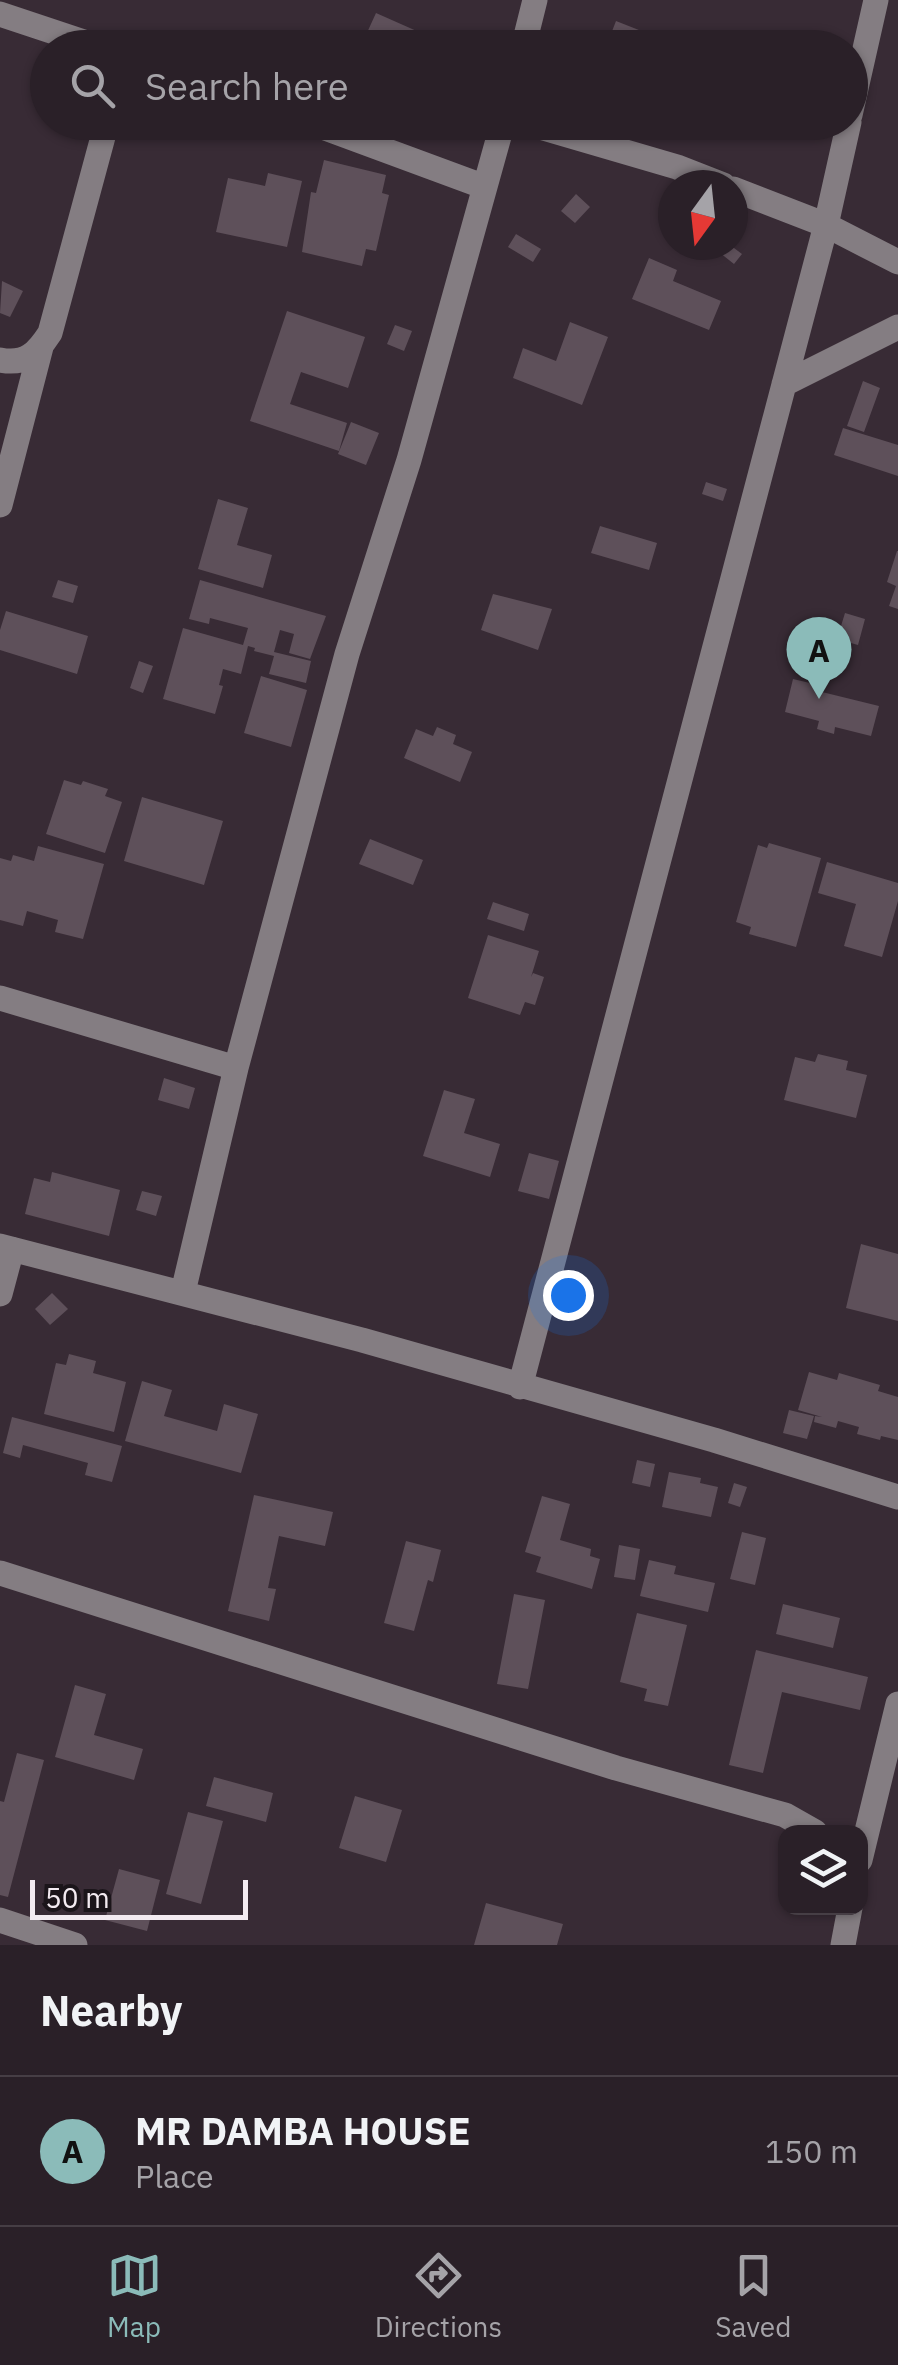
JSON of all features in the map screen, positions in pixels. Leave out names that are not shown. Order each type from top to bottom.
[{"type":"street","points":[[527,30],[535,0]]},
{"type":"street","points":[[868,37],[876,0]]},
{"type":"street","points":[[0,14],[48,30]]},
{"type":"street","points":[[0,360],[31,358],[50,333],[102,140]]},
{"type":"street","points":[[358,140],[485,187]]},
{"type":"street","points":[[182,1292],[236,1068],[347,654],[409,460],[498,140]]},
{"type":"street","points":[[585,140],[686,170]]},
{"type":"street","points":[[520,1387],[845,140]]},
{"type":"street","points":[[748,195],[826,225],[898,262]]},
{"type":"street","points":[[784,384],[898,328]]},
{"type":"street","points":[[0,506],[41,347]]},
{"type":"street","points":[[0,998],[236,1068]]},
{"type":"street","points":[[0,1294],[6,1248],[362,1340],[898,1497]]},
{"type":"street","points":[[0,1573],[616,1768],[784,1815],[802,1825]]},
{"type":"street","points":[[868,1827],[898,1704]]},
{"type":"street","points":[[843,1945],[849,1915]]},
{"type":"street","points":[[0,1920],[75,1945]]},
{"type":"building","points":[[376,13],[414,30],[368,30]]},
{"type":"building","points":[[616,21],[639,30],[612,30]]},
{"type":"building","points":[[324,160],[386,175],[382,193],[389,195],[376,251],[366,249],[362,266],[302,252],[311,192],[316,193]]},
{"type":"building","points":[[268,173],[302,181],[287,247],[216,232],[228,178],[265,186]]},
{"type":"building","points":[[576,194],[590,207],[575,223],[561,211]]},
{"type":"building","points":[[516,234],[541,249],[533,262],[508,247]]},
{"type":"building","points":[[649,258],[677,270],[673,281],[721,301],[709,330],[632,299]]},
{"type":"building","points":[[2,281],[23,291],[10,317],[0,313]]},
{"type":"building","points":[[287,311],[365,337],[348,388],[301,372],[290,404],[347,423],[339,451],[250,421]]},
{"type":"building","points":[[570,322],[608,337],[582,405],[513,378],[523,348],[556,361]]},
{"type":"building","points":[[395,325],[412,331],[404,351],[387,344]]},
{"type":"building","points":[[863,381],[880,388],[864,432],[847,426]]},
{"type":"building","points":[[351,422],[379,433],[366,465],[338,454]]},
{"type":"building","points":[[843,428],[898,445],[898,476],[834,455]]},
{"type":"building","points":[[706,482],[727,489],[723,501],[702,494]]},
{"type":"building","points":[[218,499],[248,508],[237,545],[272,555],[263,588],[198,569]]},
{"type":"building","points":[[600,526],[657,543],[649,570],[591,553]]},
{"type":"building","points":[[897,551],[898,609],[889,606],[896,586],[887,582]]},
{"type":"building","points":[[58,580],[78,586],[73,603],[52,597]]},
{"type":"building","points":[[200,580],[326,616],[310,659],[289,653],[294,634],[280,630],[274,652],[311,661],[306,683],[269,674],[274,656],[248,646],[241,674],[223,669],[215,714],[163,699],[183,628],[243,645],[248,628],[210,618],[209,624],[189,619]]},
{"type":"building","points":[[493,594],[552,609],[538,650],[481,630]]},
{"type":"building","points":[[6,611],[88,636],[77,674],[0,650],[0,630]]},
{"type":"building","points":[[845,613],[865,619],[858,645],[837,639]]},
{"type":"building","points":[[830,642],[839,651],[830,660],[821,651]]},
{"type":"building","points":[[139,661],[153,666],[143,693],[130,688]]},
{"type":"building","points":[[811,675],[825,678],[822,692],[879,706],[871,736],[835,727],[834,734],[817,729],[819,721],[785,712],[793,679],[810,683]]},
{"type":"building","points":[[261,676],[307,690],[291,747],[244,733]]},
{"type":"building","points":[[437,727],[456,735],[453,744],[472,752],[460,782],[404,758],[416,729],[433,736]]},
{"type":"building","points":[[64,780],[108,789],[105,796],[122,802],[105,853],[46,834]]},
{"type":"building","points":[[142,797],[223,821],[204,885],[124,861]]},
{"type":"building","points":[[370,839],[423,860],[413,885],[359,864]]},
{"type":"building","points":[[769,843],[821,858],[796,947],[749,934],[751,927],[736,922],[758,845],[767,848]]},
{"type":"building","points":[[38,846],[104,864],[83,939],[55,932],[58,920],[27,911],[23,926],[0,920],[0,858],[11,861],[13,855],[34,861]]},
{"type":"building","points":[[827,862],[898,883],[898,901],[882,957],[844,946],[856,904],[818,893]]},
{"type":"building","points":[[493,902],[529,914],[524,931],[487,919]]},
{"type":"building","points":[[488,935],[539,951],[531,977],[533,973],[544,977],[535,1005],[525,1002],[520,1015],[468,998]]},
{"type":"building","points":[[818,1054],[848,1061],[846,1070],[867,1075],[856,1118],[784,1100],[795,1057],[815,1062]]},
{"type":"building","points":[[164,1078],[195,1088],[189,1109],[158,1100]]},
{"type":"building","points":[[444,1090],[475,1099],[464,1133],[500,1144],[490,1177],[423,1156]]},
{"type":"building","points":[[529,1153],[559,1161],[549,1199],[518,1191]]},
{"type":"building","points":[[52,1172],[120,1190],[109,1236],[25,1214],[34,1178],[50,1182]]},
{"type":"building","points":[[142,1191],[162,1196],[156,1216],[136,1210]]},
{"type":"building","points":[[861,1244],[898,1254],[898,1321],[846,1308]]},
{"type":"building","points":[[52,1293],[68,1309],[50,1325],[35,1309]]},
{"type":"building","points":[[69,1354],[96,1361],[93,1373],[126,1382],[114,1432],[44,1414],[56,1363],[66,1365]]},
{"type":"building","points":[[809,1372],[837,1380],[839,1373],[880,1385],[878,1391],[898,1397],[898,1440],[857,1434],[859,1427],[838,1421],[836,1428],[814,1422],[815,1416],[822,1417],[798,1410]]},
{"type":"building","points":[[142,1381],[172,1390],[164,1416],[217,1431],[224,1404],[258,1414],[241,1473],[125,1441]]},
{"type":"building","points":[[789,1410],[814,1416],[807,1439],[783,1433]]},
{"type":"building","points":[[12,1417],[122,1446],[112,1482],[85,1475],[88,1463],[23,1445],[20,1458],[3,1453]]},
{"type":"building","points":[[637,1460],[655,1464],[650,1487],[632,1483]]},
{"type":"building","points":[[669,1472],[701,1478],[700,1483],[718,1487],[711,1517],[662,1507]]},
{"type":"building","points":[[734,1483],[747,1487],[740,1507],[728,1503]]},
{"type":"building","points":[[254,1495],[333,1512],[325,1546],[279,1536],[268,1588],[276,1589],[269,1621],[228,1611]]},
{"type":"building","points":[[542,1496],[570,1504],[560,1540],[591,1549],[590,1556],[600,1559],[592,1589],[536,1572],[541,1557],[525,1552]]},
{"type":"building","points":[[742,1532],[766,1538],[755,1585],[730,1579]]},
{"type":"building","points":[[406,1541],[441,1550],[414,1631],[384,1623]]},
{"type":"building","points":[[619,1545],[640,1549],[635,1580],[614,1577]]},
{"type":"building","points":[[649,1560],[676,1566],[674,1574],[715,1583],[708,1612],[640,1596]]},
{"type":"building","points":[[514,1594],[545,1600],[528,1689],[497,1684]]},
{"type":"building","points":[[783,1604],[840,1618],[833,1648],[776,1634]]},
{"type":"building","points":[[637,1613],[687,1625],[668,1706],[644,1701],[647,1689],[620,1682]]},
{"type":"building","points":[[756,1650],[868,1677],[860,1710],[782,1692],[763,1773],[729,1765]]},
{"type":"building","points":[[75,1685],[106,1694],[94,1735],[143,1749],[134,1780],[55,1757]]},
{"type":"building","points":[[17,1753],[44,1760],[8,1897],[0,1895],[0,1801],[4,1802]]},
{"type":"building","points":[[214,1777],[273,1793],[266,1822],[206,1806]]},
{"type":"building","points":[[355,1796],[402,1810],[386,1862],[339,1848]]},
{"type":"building","points":[[188,1812],[223,1821],[201,1904],[166,1894]]},
{"type":"building","points":[[119,1869],[160,1880],[147,1931],[105,1920]]},
{"type":"building","points":[[486,1903],[563,1924],[557,1945],[474,1945]]},
{"type":"place","name":"MR DAMBA HOUSE","points":[[819,699]]}]
